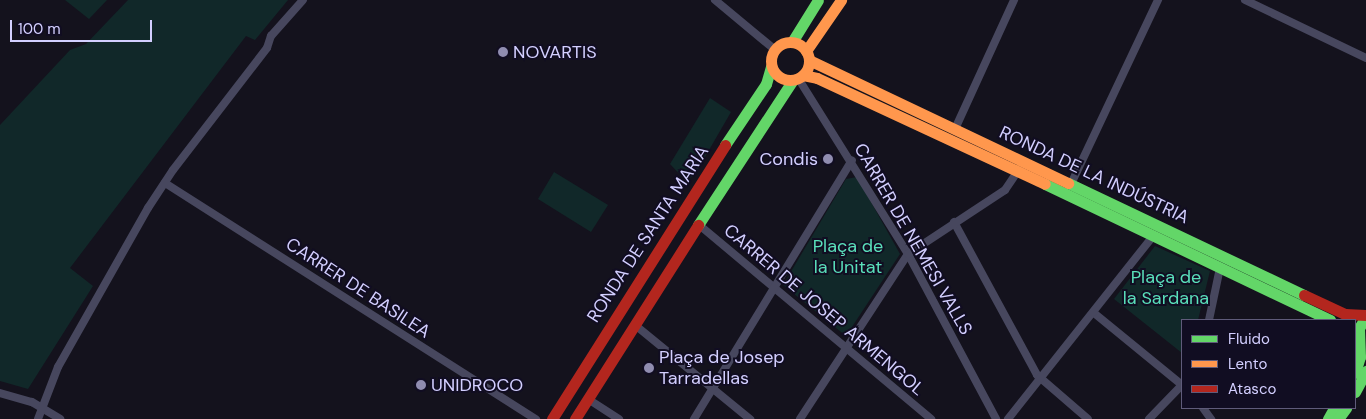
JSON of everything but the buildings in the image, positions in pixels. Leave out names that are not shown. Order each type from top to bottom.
[{"type":"street","points":[[38,419],[43,408],[43,401],[63,358],[164,183],[267,48],[271,36],[303,0]]},
{"type":"street","points":[[715,0],[774,49]]},
{"type":"street","points":[[792,42],[818,0]]},
{"type":"street","points":[[808,56],[792,42],[782,43],[774,49],[772,67],[780,78],[798,78],[808,56],[840,0]]},
{"type":"street","points":[[955,128],[1014,0]]},
{"type":"street","points":[[1071,184],[1158,0]]},
{"type":"street","points":[[1245,0],[1366,58]]},
{"type":"street","name":"RONDA DE LA INDÚSTRIA","points":[[808,56],[1345,314],[1366,316]]},
{"type":"street","name":"RONDA DE SANTA MARIA","points":[[552,419],[680,213],[766,84],[772,67]]},
{"type":"street","name":"RONDA DE LA INDÚSTRIA","points":[[798,78],[818,78],[1328,319]]},
{"type":"street","name":"RONDA DE SANTA MARIA","points":[[576,419],[781,94],[798,78]]},
{"type":"street","name":"CARRER DE NEMESI VALLS","points":[[798,78],[852,160],[908,254],[996,419]]},
{"type":"street","points":[[694,419],[852,160]]},
{"type":"street","points":[[800,419],[908,254],[1005,190],[1018,171]]},
{"type":"street","name":"CARRER DE BASILEA","points":[[164,183],[536,419]]},
{"type":"street","points":[[954,222],[1041,379],[1088,419]]},
{"type":"street","name":"CARRER DE JOSEP ARMENGOL","points":[[698,224],[931,419]]},
{"type":"street","points":[[1008,419],[1153,236]]},
{"type":"street","points":[[1210,319],[1220,268]]},
{"type":"street","points":[[1094,312],[1181,384]]},
{"type":"street","points":[[1356,366],[1360,340],[1359,328],[1366,316]]},
{"type":"street","points":[[635,325],[750,419]]},
{"type":"street","points":[[1356,390],[1366,371]]},
{"type":"street","points":[[1149,419],[1181,386]]},
{"type":"street","points":[[0,393],[43,408],[60,419]]},
{"type":"street","points":[[588,399],[619,419]]},
{"type":"green space","points":[[65,0],[107,0],[89,19]]},
{"type":"green space","points":[[128,0],[288,0],[255,40],[246,36],[70,268],[93,286],[28,389],[0,381],[0,125],[70,50],[86,44]]},
{"type":"green space","points":[[710,98],[731,112],[694,176],[685,180],[670,164]]},
{"type":"green space","points":[[554,172],[608,205],[591,232],[538,199]]},
{"type":"green space","name":"Plaça de la Unitat","points":[[857,177],[900,254],[846,336],[783,285],[846,179]]},
{"type":"green space","name":"Plaça de la Sardana","points":[[1155,246],[1210,271],[1198,319],[1181,319],[1181,352],[1114,299]]},
{"type":"traffic: fast","points":[[792,42],[818,0]]},
{"type":"traffic: fast","points":[[725,145],[766,84],[771,67]]},
{"type":"traffic: fast","points":[[698,225],[793,80]]},
{"type":"traffic: fast","points":[[1068,183],[1304,295]]},
{"type":"traffic: fast","points":[[1045,184],[1328,319]]},
{"type":"traffic: fast","points":[[1356,370],[1360,357],[1359,328],[1366,317]]},
{"type":"traffic: fast","points":[[1356,390],[1366,371]]},
{"type":"traffic: fast","points":[[1328,419],[1333,409]]},
{"type":"traffic: fast","points":[[1338,419],[1345,409]]},
{"type":"traffic: slow","points":[[806,51],[841,0]]},
{"type":"traffic: slow","points":[[790,42],[804,47],[809,61],[804,75],[790,80],[776,75],[771,61],[776,47],[790,42]]},
{"type":"traffic: slow","points":[[809,60],[1068,183]]},
{"type":"traffic: slow","points":[[803,75],[817,78],[1045,184]]},
{"type":"traffic: jam","points":[[552,419],[725,145]]},
{"type":"traffic: jam","points":[[575,419],[698,225]]},
{"type":"traffic: jam","points":[[1304,295],[1345,314],[1366,315]]},
{"type":"place","name":"NOVARTIS","points":[[503,52]]},
{"type":"place","name":"Condis","points":[[828,159]]},
{"type":"place","name":"Plaça de Josep Tarradellas","points":[[649,368]]},
{"type":"place","name":"UNIDROCO","points":[[421,385]]}]
